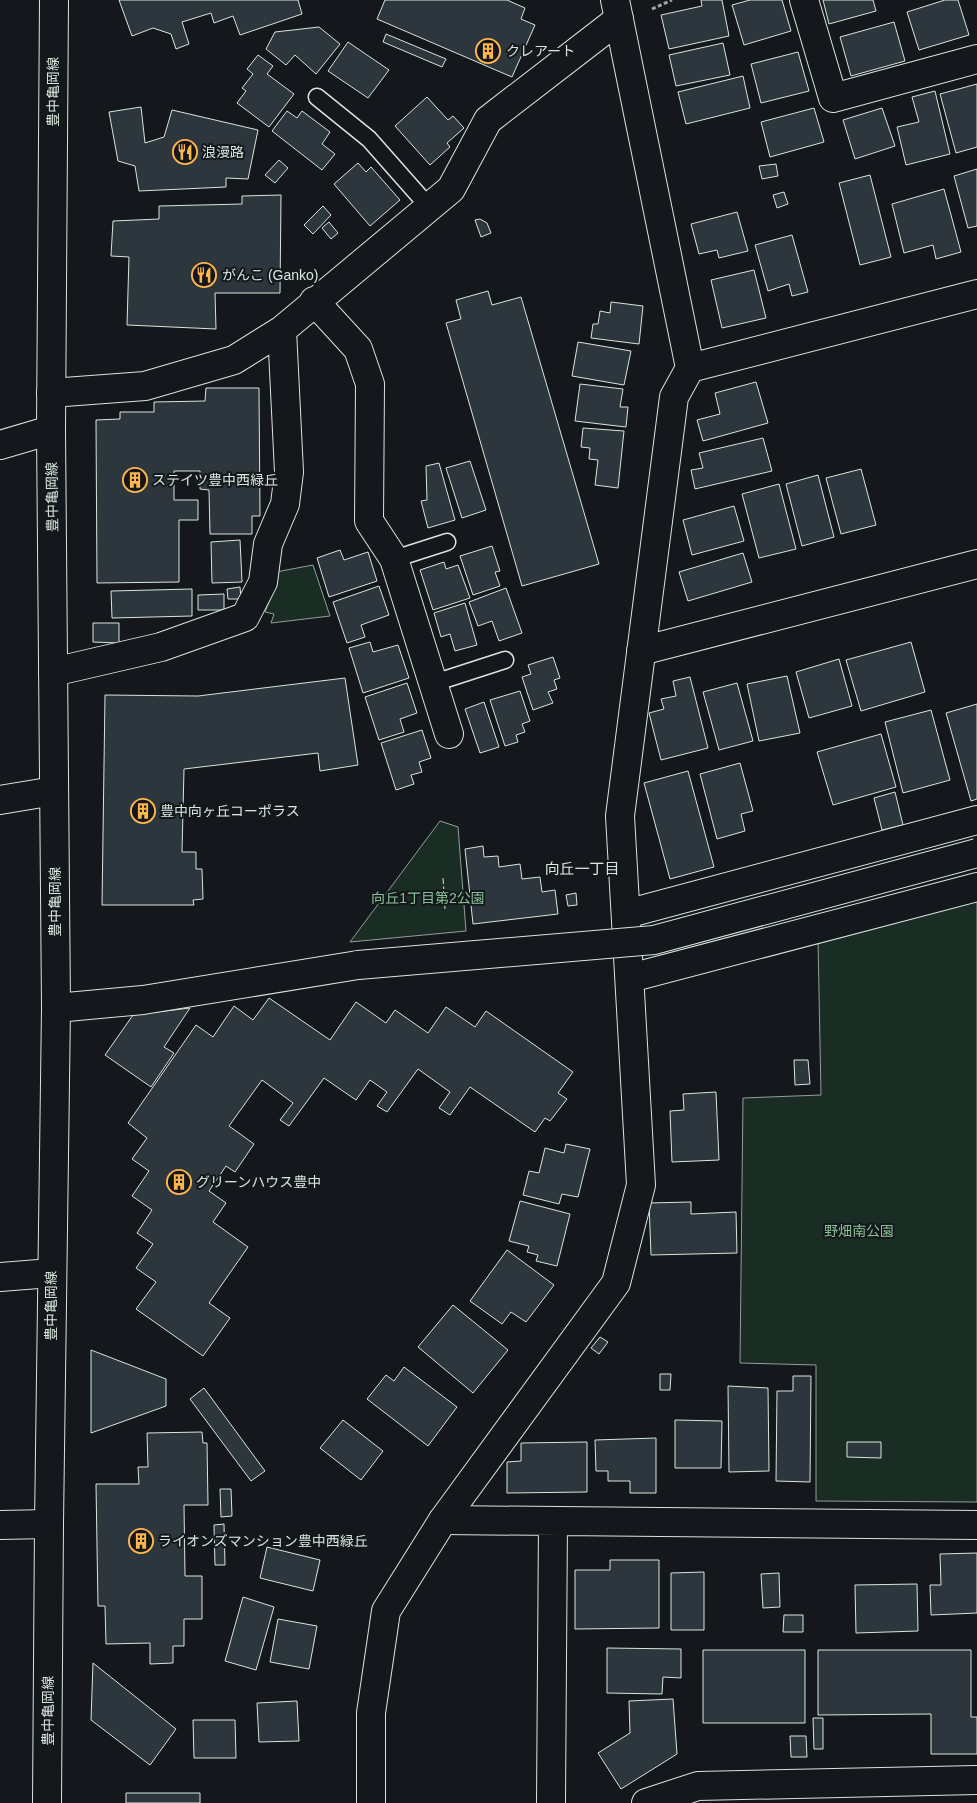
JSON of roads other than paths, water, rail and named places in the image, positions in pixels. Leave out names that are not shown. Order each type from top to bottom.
[{"type":"street","name":"豊中亀岡線","points":[[48,1803],[48,1524],[56,1008],[51,430],[54,0]]},
{"type":"street","points":[[804,0],[833,98],[977,59]]},
{"type":"street","points":[[51,392],[145,386],[234,360],[282,330],[314,301],[451,190],[488,120],[617,9],[690,368],[674,397],[620,816],[641,1185],[616,1283],[443,1520],[386,1612],[370,1712],[371,1803]]},
{"type":"street","points":[[690,368],[977,294]]},
{"type":"street","points":[[314,301],[358,348],[370,384],[369,521],[394,559],[449,734]]},
{"type":"street","points":[[53,672],[161,646],[245,617],[263,582],[268,544],[285,504],[289,472],[282,330]]},
{"type":"street","points":[[0,445],[51,430]]},
{"type":"street","points":[[641,651],[977,564]]},
{"type":"street","points":[[0,800],[54,791]]},
{"type":"street","points":[[626,914],[977,820]]},
{"type":"street","points":[[56,1008],[143,1000],[358,966],[654,940],[977,853]]},
{"type":"street","points":[[630,978],[977,887]]},
{"type":"street","points":[[0,1277],[51,1273]]},
{"type":"street","points":[[443,1520],[977,1525]]},
{"type":"street","points":[[551,1803],[553,1521]]},
{"type":"street","points":[[0,1525],[48,1524]]},
{"type":"street","points":[[646,1803],[698,1794],[977,1780]]},
{"type":"lane","points":[[318,97],[369,139],[429,207]]},
{"type":"lane","points":[[394,559],[447,542]]},
{"type":"lane","points":[[434,683],[505,660]]},
{"type":"place","name":"クレアート","points":[[488,51]]},
{"type":"place","name":"浪漫路","points":[[185,152]]},
{"type":"place","name":"がんこ (Ganko)","points":[[204,275]]},
{"type":"place","name":"ステイツ豊中西緑丘","points":[[135,480]]},
{"type":"place","name":"豊中向ヶ丘コーポラス","points":[[143,811]]},
{"type":"place","name":"グリーンハウス豊中","points":[[179,1182]]},
{"type":"place","name":"ライオンズマンション豊中西緑丘","points":[[141,1541]]},
{"type":"district","name":"向丘一丁目","points":[[582,869]]},
{"type":"park label","name":"向丘1丁目第2公園","points":[[428,898]]},
{"type":"park label","name":"野畑南公園","points":[[859,1231]]}]
